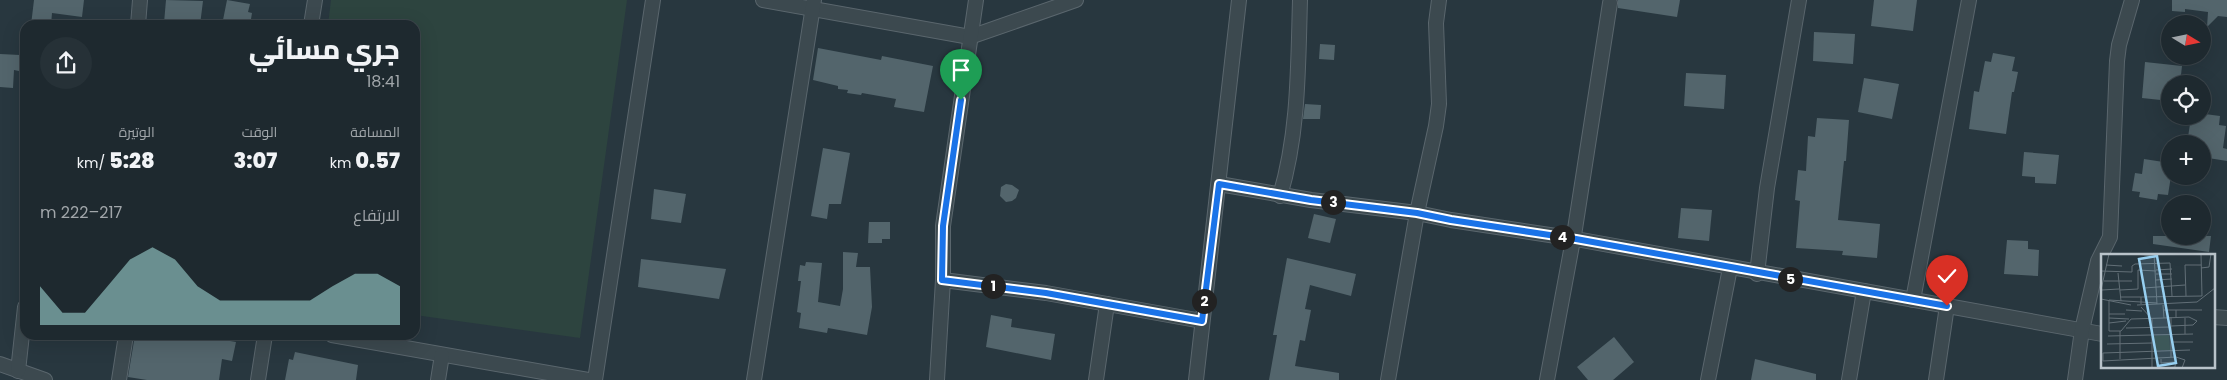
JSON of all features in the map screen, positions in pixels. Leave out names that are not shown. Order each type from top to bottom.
[{"type":"street","points":[[138,20],[140,0]]},
{"type":"street","points":[[312,20],[315,0]]},
{"type":"street","points":[[595,380],[653,0]]},
{"type":"street","points":[[763,0],[813,5],[970,37],[1076,0]]},
{"type":"street","points":[[937,380],[943,226],[976,0]]},
{"type":"street","points":[[1196,380],[1239,0]]},
{"type":"street","points":[[1280,196],[1290,163],[1300,0]]},
{"type":"street","points":[[1388,380],[1417,213],[1439,104],[1436,22],[1439,0]]},
{"type":"street","points":[[1757,274],[1768,188],[1799,0]]},
{"type":"street","points":[[1913,300],[1968,0]]},
{"type":"street","points":[[2102,254],[2110,237],[2117,61],[2132,0]]},
{"type":"street","points":[[1547,380],[1610,3]]},
{"type":"street","points":[[754,380],[813,5]]},
{"type":"street","points":[[1219,184],[1280,196],[1417,213],[1572,239],[1757,274],[1864,291],[2101,334]]},
{"type":"street","points":[[2075,380],[2082,330],[2101,255]]},
{"type":"street","points":[[1708,380],[1730,268]]},
{"type":"street","points":[[942,280],[1046,293],[1202,321]]},
{"type":"street","points":[[1849,380],[1864,291]]},
{"type":"street","points":[[1096,380],[1107,304]]},
{"type":"street","points":[[1936,380],[1947,306]]},
{"type":"street","points":[[2214,317],[2227,318]]},
{"type":"street","points":[[18,371],[21,340]]},
{"type":"street","points":[[119,380],[125,340]]},
{"type":"street","points":[[258,380],[264,340]]},
{"type":"street","points":[[360,340],[588,380]]},
{"type":"street","points":[[438,380],[442,355]]},
{"type":"street","points":[[0,364],[45,380]]},
{"type":"green space","points":[[331,0],[627,0],[580,338],[420,316],[420,20],[329,20]]},
{"type":"building","points":[[34,0],[84,0],[82,17],[52,13],[51,20],[32,20]]},
{"type":"building","points":[[166,0],[203,1],[201,20],[164,20]]},
{"type":"building","points":[[227,0],[250,4],[248,12],[252,13],[251,20],[223,20]]},
{"type":"building","points":[[1618,0],[1680,0],[1677,17],[1618,8]]},
{"type":"building","points":[[1874,0],[1917,0],[1913,31],[1871,26]]},
{"type":"building","points":[[2172,0],[2227,0],[2227,17],[2218,16],[2211,23],[2211,15],[2208,15],[2208,12],[2185,9],[2185,12],[2172,11]]},
{"type":"building","points":[[1814,32],[1855,34],[1853,64],[1813,61]]},
{"type":"building","points":[[1320,44],[1335,45],[1334,60],[1319,59]]},
{"type":"building","points":[[818,48],[881,60],[882,56],[933,66],[924,112],[894,107],[896,99],[862,93],[861,95],[847,93],[848,90],[838,89],[838,86],[813,80]]},
{"type":"building","points":[[1993,53],[2015,57],[2012,71],[2018,72],[2014,92],[2012,92],[2006,134],[1969,129],[1974,91],[1979,92],[1985,61],[1991,62]]},
{"type":"building","points":[[0,54],[20,55],[19,71],[14,70],[13,88],[0,87]]},
{"type":"building","points":[[2145,62],[2182,66],[2181,75],[2161,75],[2161,100],[2142,98]]},
{"type":"building","points":[[1686,73],[1726,75],[1724,109],[1684,106]]},
{"type":"building","points":[[1864,78],[1899,84],[1892,119],[1858,112]]},
{"type":"building","points":[[1305,104],[1321,105],[1320,119],[1303,119]]},
{"type":"building","points":[[2211,115],[2220,116],[2219,125],[2226,126],[2223,148],[2227,149],[2227,161],[2211,158],[2211,135],[2188,135],[2190,125],[2211,125]]},
{"type":"building","points":[[1817,118],[1849,120],[1846,161],[1844,161],[1838,220],[1880,224],[1877,258],[1842,255],[1843,251],[1796,248],[1800,201],[1795,200],[1798,170],[1806,171],[1808,136],[1815,137]]},
{"type":"building","points":[[823,148],[850,153],[841,204],[829,204],[827,219],[811,216]]},
{"type":"building","points":[[2024,152],[2059,155],[2056,184],[2035,183],[2035,177],[2022,176]]},
{"type":"building","points":[[2144,159],[2161,162],[2161,185],[2170,185],[2168,195],[2158,194],[2157,200],[2139,197],[2140,192],[2132,191],[2135,173],[2142,174]]},
{"type":"building","points":[[1006,184],[1012,185],[1019,190],[1016,198],[1012,201],[1006,202],[1000,196],[1001,187]]},
{"type":"building","points":[[654,189],[686,194],[681,223],[651,219]]},
{"type":"building","points":[[1681,208],[1712,210],[1709,241],[1678,238]]},
{"type":"building","points":[[1314,214],[1336,219],[1330,243],[1308,238]]},
{"type":"building","points":[[869,222],[890,222],[890,239],[882,239],[882,243],[868,243]]},
{"type":"building","points":[[2153,236],[2161,236],[2161,245],[2210,245],[2209,252],[2153,244]]},
{"type":"building","points":[[2007,240],[2028,241],[2028,249],[2039,250],[2038,276],[2004,274]]},
{"type":"building","points":[[843,252],[858,253],[856,267],[870,267],[872,307],[867,335],[828,328],[827,333],[799,328],[801,313],[797,312],[801,281],[798,281],[800,265],[805,266],[806,262],[822,263],[818,302],[840,306],[843,289]]},
{"type":"building","points":[[1287,258],[1356,274],[1351,296],[1310,285],[1305,309],[1311,310],[1305,341],[1300,340],[1295,366],[1339,373],[1339,380],[1269,380],[1277,335],[1273,335]]},
{"type":"building","points":[[641,259],[726,269],[719,299],[638,287]]},
{"type":"building","points":[[991,315],[1012,319],[1011,327],[1055,334],[1051,360],[986,347]]},
{"type":"building","points":[[1614,337],[1634,362],[1613,380],[1588,380],[1577,367]]},
{"type":"building","points":[[134,340],[225,340],[236,342],[232,361],[222,359],[219,380],[147,380],[128,377]]},
{"type":"building","points":[[295,352],[358,365],[356,380],[285,380],[289,359],[293,360]]},
{"type":"building","points":[[1755,359],[1816,374],[1816,380],[1751,380]]},
{"type":"route","points":[[961,100],[943,226],[942,280],[1046,293],[1202,321],[1219,184],[1280,196],[1360,204],[1495,228],[1576,239],[1757,274],[1947,306]]}]
